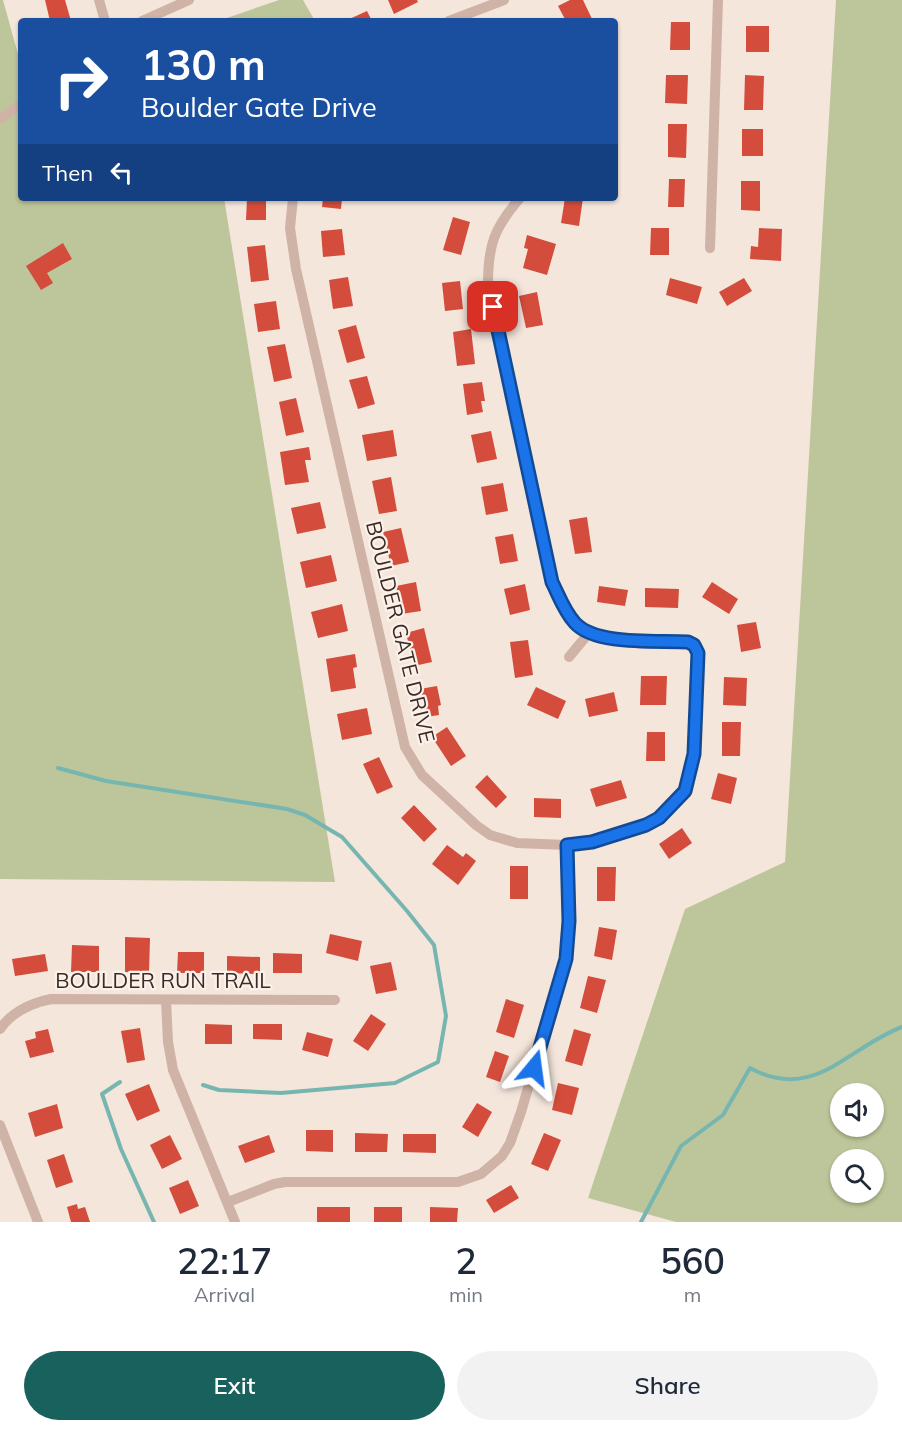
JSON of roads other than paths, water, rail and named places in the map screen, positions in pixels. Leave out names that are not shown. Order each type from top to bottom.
[{"type":"street","points":[[99,0],[104,18]]},
{"type":"street","points":[[149,18],[189,0]]},
{"type":"street","points":[[456,18],[504,0]]},
{"type":"street","points":[[710,248],[718,0]]},
{"type":"street","points":[[0,118],[18,106]]},
{"type":"street","name":"BOULDER GATE DRIVE","points":[[293,201],[291,228],[296,269],[405,747],[422,776],[490,835],[517,843],[567,845],[592,842],[646,825],[659,818],[685,791],[694,754],[698,642],[609,639],[588,634]]},
{"type":"street","points":[[517,201],[504,216],[493,239],[488,263],[488,284],[552,582],[565,609],[575,623],[588,634],[570,657]]},
{"type":"street","points":[[228,1202],[285,1182],[458,1182],[481,1174],[502,1156],[510,1143],[521,1112],[566,959],[569,921],[567,845]]},
{"type":"street","name":"BOULDER RUN TRAIL","points":[[0,1029],[33,1003],[51,999],[335,1000]]},
{"type":"street","points":[[166,1000],[168,1041],[173,1070],[235,1222]]},
{"type":"street","points":[[0,1125],[38,1222]]},
{"type":"waterway","points":[[58,768],[106,781],[287,809],[305,815],[342,837],[434,945],[446,1016],[438,1062],[395,1083],[281,1093],[219,1090],[203,1085]]},
{"type":"waterway","points":[[641,1222],[681,1146],[723,1115],[750,1068],[773,1077],[793,1079],[812,1076],[902,1027]]},
{"type":"waterway","points":[[120,1082],[102,1094],[121,1149],[154,1222]]}]
